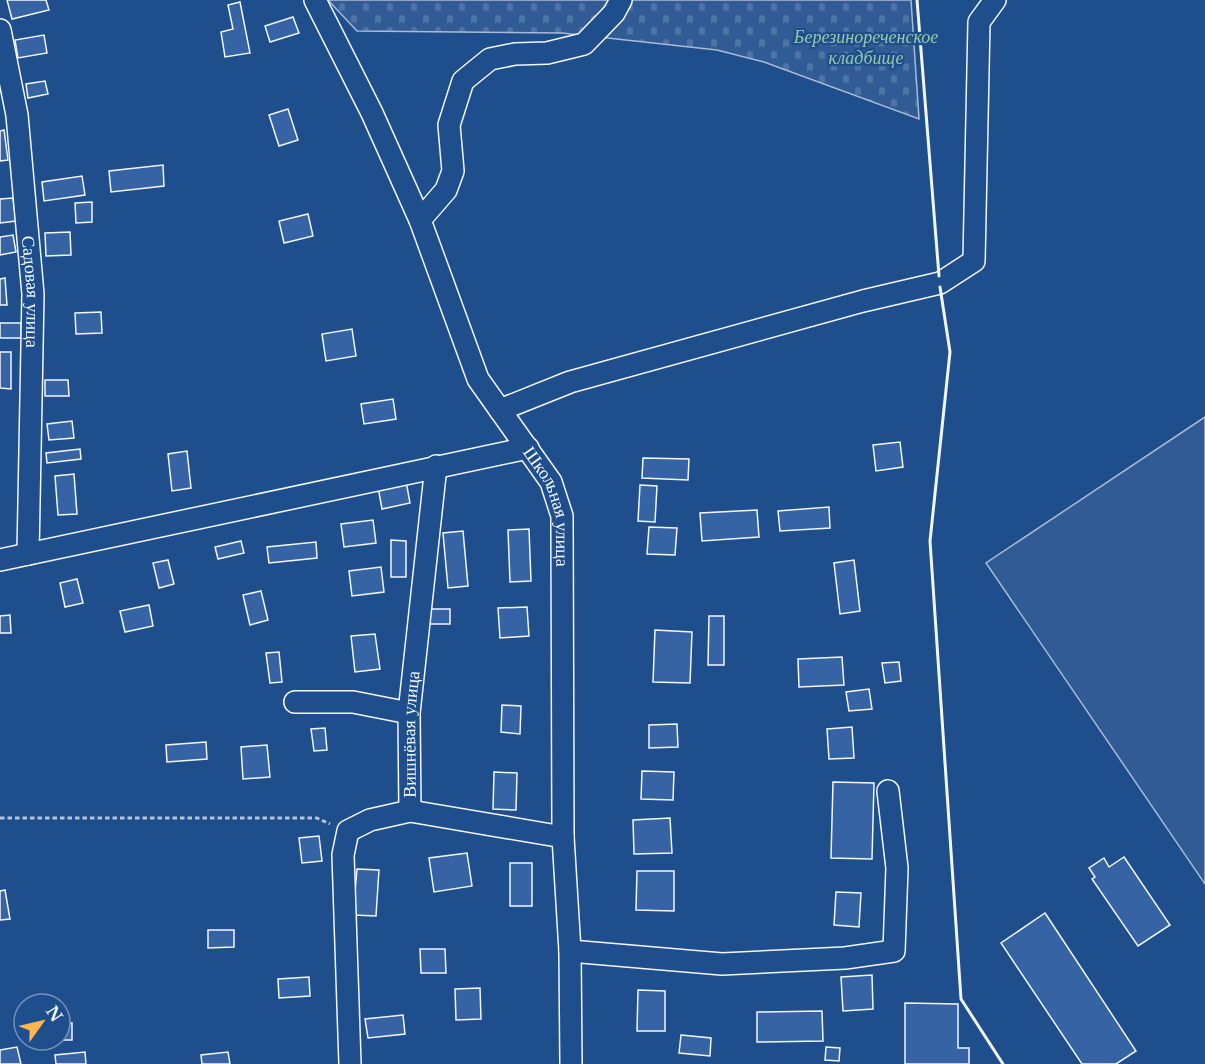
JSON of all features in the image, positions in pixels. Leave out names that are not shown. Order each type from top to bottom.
[{"type":"street","name":"Школьная улица","points":[[315,0],[372,113],[420,220],[478,379],[551,482],[562,516],[563,837],[570,951],[571,1064]]},
{"type":"street","points":[[420,220],[446,190],[453,171],[449,125],[463,81],[490,59],[547,52],[584,44],[614,13],[621,0]]},
{"type":"street","points":[[500,410],[570,382],[863,301],[940,283],[974,261],[979,22],[994,0]]},
{"type":"street","name":"Садовая улица","points":[[0,30],[17,116],[33,294],[28,554]]},
{"type":"street","points":[[0,560],[528,448]]},
{"type":"street","name":"Вишнёвая улица","points":[[348,831],[370,820],[410,811],[409,713],[436,466]]},
{"type":"street","points":[[295,702],[353,702],[409,713]]},
{"type":"street","points":[[570,951],[722,964],[845,958],[894,951],[897,867],[888,791]]},
{"type":"street","points":[[410,811],[563,837]]},
{"type":"street","points":[[348,831],[343,855],[350,1064]]},
{"type":"path","points":[[0,818],[317,818],[348,831]]},
{"type":"shaded area","points":[[1205,417],[1205,884],[986,563]]},
{"type":"green space","name":"Березинореченское кладбище","points":[[328,0],[911,0],[919,119],[764,62],[717,50],[562,33],[357,31]]},
{"type":"building","points":[[7,0],[46,0],[49,10],[12,19]]},
{"type":"building","points":[[240,2],[250,53],[225,57],[221,32],[233,29],[228,5]]},
{"type":"building","points":[[293,17],[299,33],[270,42],[265,26]]},
{"type":"building","points":[[44,35],[47,53],[18,58],[15,40]]},
{"type":"building","points":[[45,81],[48,94],[28,98],[26,84]]},
{"type":"building","points":[[288,109],[298,140],[279,146],[269,115]]},
{"type":"building","points":[[4,130],[8,160],[0,161],[0,131]]},
{"type":"building","points":[[163,165],[164,186],[111,192],[109,171]]},
{"type":"building","points":[[82,176],[85,195],[44,201],[42,182]]},
{"type":"building","points":[[13,198],[16,221],[0,223],[0,199]]},
{"type":"building","points":[[92,202],[92,222],[76,223],[75,203]]},
{"type":"building","points":[[308,214],[313,236],[284,243],[279,221]]},
{"type":"building","points":[[70,232],[71,255],[46,256],[45,233]]},
{"type":"building","points":[[13,235],[16,252],[0,255],[0,237]]},
{"type":"building","points":[[5,278],[7,305],[0,305],[0,279]]},
{"type":"building","points":[[101,312],[102,333],[76,334],[75,313]]},
{"type":"building","points":[[0,323],[21,323],[21,338],[0,338]]},
{"type":"building","points":[[352,329],[356,356],[326,361],[322,334]]},
{"type":"building","points":[[0,352],[11,352],[11,389],[0,388]]},
{"type":"building","points":[[45,380],[68,380],[69,396],[45,396]]},
{"type":"building","points":[[393,399],[396,419],[364,424],[361,404]]},
{"type":"building","points":[[72,421],[74,438],[49,440],[47,424]]},
{"type":"building","points":[[900,442],[903,467],[876,471],[873,445]]},
{"type":"building","points":[[80,449],[81,459],[47,463],[46,453]]},
{"type":"building","points":[[187,451],[191,488],[172,491],[168,454]]},
{"type":"building","points":[[643,458],[689,459],[688,480],[642,478]]},
{"type":"building","points":[[74,474],[77,514],[58,515],[55,476]]},
{"type":"building","points":[[406,481],[410,503],[382,509],[378,487]]},
{"type":"building","points":[[640,485],[657,486],[655,522],[638,521]]},
{"type":"building","points":[[829,507],[830,528],[780,531],[778,511]]},
{"type":"building","points":[[757,510],[759,537],[702,541],[700,513]]},
{"type":"building","points":[[373,520],[376,543],[344,547],[341,524]]},
{"type":"building","points":[[649,527],[677,528],[675,555],[647,554]]},
{"type":"building","points":[[529,529],[531,581],[510,582],[508,530]]},
{"type":"building","points":[[463,531],[468,586],[448,588],[443,533]]},
{"type":"building","points":[[391,540],[406,541],[406,577],[391,577]]},
{"type":"building","points":[[241,541],[244,553],[218,559],[215,547]]},
{"type":"building","points":[[316,542],[317,558],[269,563],[267,547]]},
{"type":"building","points":[[168,560],[174,584],[159,588],[153,563]]},
{"type":"building","points":[[854,560],[860,611],[840,614],[834,563]]},
{"type":"building","points":[[381,567],[384,592],[352,596],[349,571]]},
{"type":"building","points":[[77,579],[83,603],[65,607],[60,583]]},
{"type":"building","points":[[261,591],[268,620],[250,625],[243,595]]},
{"type":"building","points":[[149,605],[153,626],[125,632],[120,611]]},
{"type":"building","points":[[527,607],[529,636],[500,638],[498,608]]},
{"type":"building","points":[[427,609],[450,609],[450,624],[427,624]]},
{"type":"building","points":[[10,615],[11,633],[0,633],[0,616]]},
{"type":"building","points":[[709,616],[724,616],[724,665],[708,665]]},
{"type":"building","points":[[655,630],[692,632],[690,683],[653,682]]},
{"type":"building","points":[[375,634],[380,669],[355,672],[351,636]]},
{"type":"building","points":[[279,652],[282,682],[270,683],[266,653]]},
{"type":"building","points":[[842,657],[844,685],[799,687],[798,659]]},
{"type":"building","points":[[899,662],[901,681],[885,683],[882,663]]},
{"type":"building","points":[[869,689],[872,709],[849,711],[846,692]]},
{"type":"building","points":[[502,705],[521,706],[520,734],[501,732]]},
{"type":"building","points":[[677,724],[678,747],[649,748],[649,725]]},
{"type":"building","points":[[852,727],[854,758],[829,759],[827,729]]},
{"type":"building","points":[[325,728],[327,750],[314,751],[311,729]]},
{"type":"building","points":[[206,742],[207,759],[167,762],[166,745]]},
{"type":"building","points":[[267,745],[270,777],[243,779],[241,747]]},
{"type":"building","points":[[642,771],[674,772],[673,800],[641,799]]},
{"type":"building","points":[[494,772],[517,773],[516,810],[493,809]]},
{"type":"building","points":[[833,782],[874,783],[872,859],[831,858]]},
{"type":"building","points":[[670,818],[672,853],[634,854],[633,820]]},
{"type":"building","points":[[319,836],[322,861],[302,863],[299,838]]},
{"type":"building","points":[[467,853],[472,886],[434,892],[429,858]]},
{"type":"building","points":[[1124,857],[1170,925],[1138,946],[1092,879],[1095,877],[1089,868],[1104,858],[1109,867]]},
{"type":"building","points":[[510,863],[532,863],[532,906],[510,906]]},
{"type":"building","points":[[357,869],[379,870],[376,916],[353,915]]},
{"type":"building","points":[[637,871],[674,871],[674,911],[636,910]]},
{"type":"building","points":[[5,890],[10,919],[0,920],[0,891]]},
{"type":"building","points":[[836,892],[861,893],[859,927],[834,925]]},
{"type":"building","points":[[1045,913],[1136,1051],[1116,1064],[1082,1064],[1001,943]]},
{"type":"building","points":[[208,930],[234,930],[234,947],[208,948]]},
{"type":"building","points":[[420,949],[445,949],[446,973],[421,973]]},
{"type":"building","points":[[872,975],[873,1009],[843,1011],[841,977]]},
{"type":"building","points":[[309,977],[310,996],[279,998],[278,979]]},
{"type":"building","points":[[480,988],[481,1019],[456,1020],[455,989]]},
{"type":"building","points":[[638,990],[665,991],[665,1031],[637,1031]]},
{"type":"building","points":[[905,1003],[958,1004],[958,1048],[969,1048],[969,1064],[905,1064]]},
{"type":"building","points":[[822,1011],[823,1041],[757,1042],[757,1012]]},
{"type":"building","points":[[403,1015],[405,1034],[368,1038],[365,1019]]},
{"type":"building","points":[[681,1035],[711,1038],[710,1056],[679,1053]]},
{"type":"building","points":[[826,1047],[840,1048],[839,1061],[825,1060]]},
{"type":"building","points":[[12,1048],[12,1052],[18,1052],[21,1064],[0,1064],[0,1050]]},
{"type":"building","points":[[85,1052],[86,1064],[56,1064],[55,1055]]},
{"type":"building","points":[[228,1052],[230,1064],[202,1064],[201,1055]]},
{"type":"wall","points":[[917,0],[939,276]]},
{"type":"wall","points":[[940,287],[950,352],[930,541],[961,999],[1003,1064]]}]
